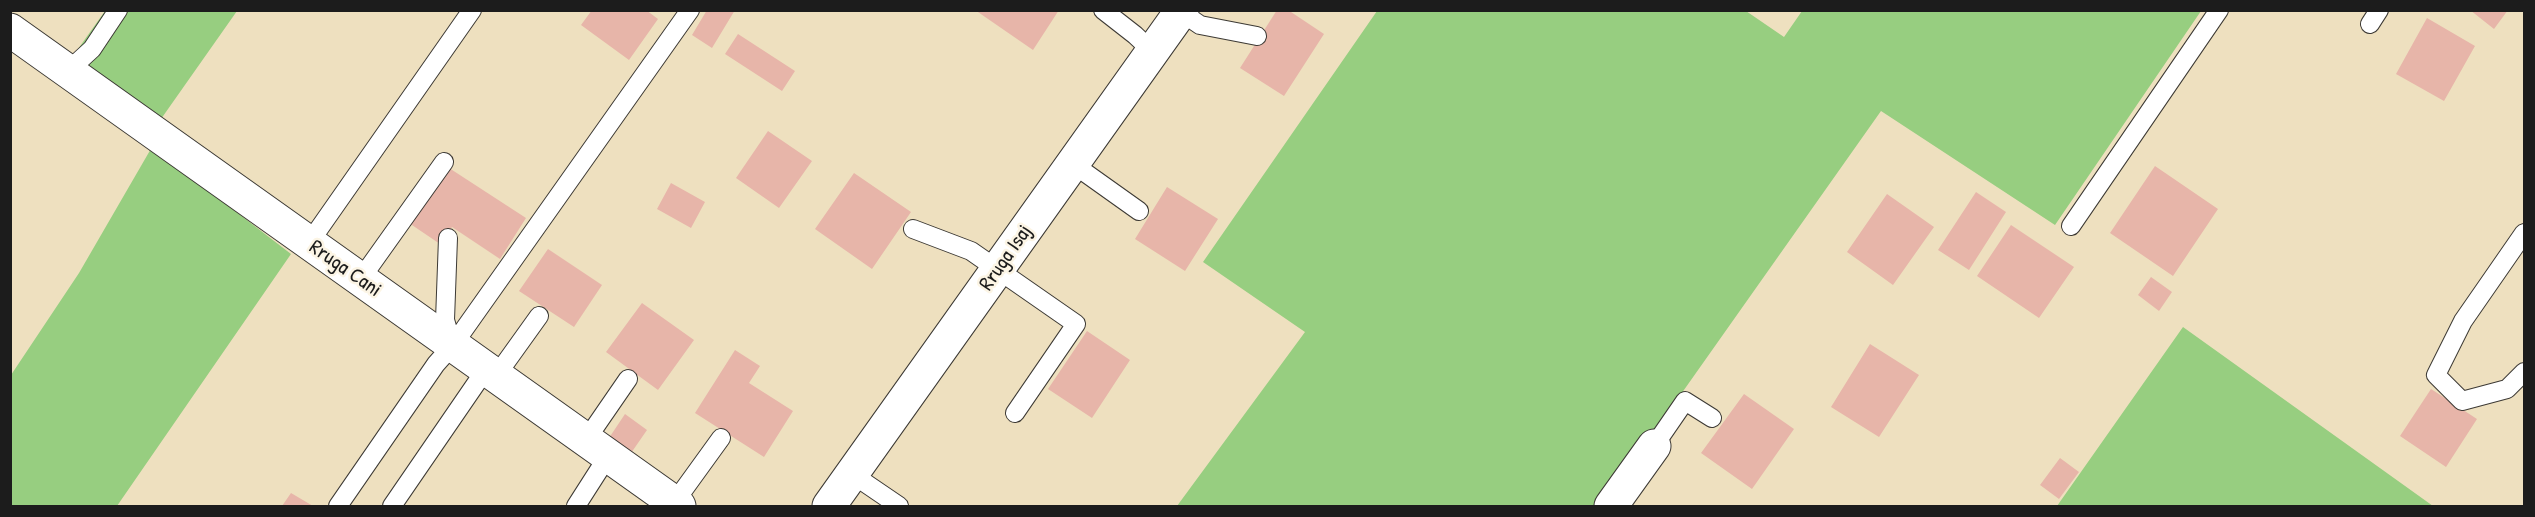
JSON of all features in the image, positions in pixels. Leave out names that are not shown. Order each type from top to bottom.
[{"type":"street","name":"Rruga Isaj","points":[[829,507],[1182,11]]},
{"type":"street","name":"Rruga Cani","points":[[10,30],[677,505]]},
{"type":"street","points":[[1611,507],[1654,446]]},
{"type":"lane","points":[[68,71],[92,48],[118,10]]},
{"type":"lane","points":[[309,243],[472,10]]},
{"type":"lane","points":[[338,507],[436,363],[453,345],[690,10]]},
{"type":"lane","points":[[1103,10],[1153,52]]},
{"type":"lane","points":[[2071,226],[2219,10]]},
{"type":"lane","points":[[1182,11],[1200,25],[1257,36]]},
{"type":"lane","points":[[360,280],[444,162]]},
{"type":"lane","points":[[1073,164],[1139,211]]},
{"type":"lane","points":[[913,229],[971,251],[1076,324],[1015,412]]},
{"type":"lane","points":[[2524,233],[2463,321],[2436,375],[2462,401],[2507,388],[2524,372]]},
{"type":"lane","points":[[448,238],[445,320],[453,345]]},
{"type":"lane","points":[[392,507],[491,372],[539,316]]},
{"type":"lane","points":[[576,507],[597,448],[628,379]]},
{"type":"lane","points":[[1654,446],[1685,400],[1712,418]]},
{"type":"lane","points":[[677,505],[721,438]]},
{"type":"lane","points":[[852,474],[899,507]]},
{"type":"green space","points":[[105,11],[237,11],[161,119],[73,56]]},
{"type":"green space","points":[[1377,11],[1746,11],[1784,37],[1802,11],[2201,11],[2055,225],[1881,111],[1602,506],[1177,506],[1305,332],[1203,262]]},
{"type":"green space","points":[[152,147],[291,254],[117,506],[11,506],[11,375],[79,273]]},
{"type":"green space","points":[[2183,327],[2433,506],[2057,506]]},
{"type":"building","points":[[592,10],[646,10],[658,19],[629,60],[581,25]]},
{"type":"building","points":[[707,10],[735,10],[712,48],[692,35]]},
{"type":"building","points":[[975,10],[1059,10],[1033,50]]},
{"type":"building","points":[[1277,10],[1288,10],[1324,34],[1284,96],[1240,68]]},
{"type":"building","points":[[2470,10],[2508,10],[2494,29]]},
{"type":"building","points":[[2427,18],[2475,46],[2444,101],[2396,74]]},
{"type":"building","points":[[738,34],[795,71],[782,91],[725,54]]},
{"type":"building","points":[[768,131],[812,161],[779,208],[736,178]]},
{"type":"building","points":[[446,166],[526,218],[500,259],[452,227],[440,244],[409,223]]},
{"type":"building","points":[[2155,166],[2218,209],[2173,276],[2110,233]]},
{"type":"building","points":[[854,173],[911,212],[872,269],[815,229]]},
{"type":"building","points":[[671,183],[705,202],[691,228],[657,209]]},
{"type":"building","points":[[1167,187],[1218,219],[1185,271],[1135,239]]},
{"type":"building","points":[[1976,192],[2006,212],[1969,270],[1938,250]]},
{"type":"building","points":[[1887,194],[1934,227],[1893,285],[1847,252]]},
{"type":"building","points":[[2011,225],[2074,267],[2039,318],[1977,276]]},
{"type":"building","points":[[548,249],[602,285],[574,327],[519,291]]},
{"type":"building","points":[[2151,277],[2172,292],[2159,311],[2138,295]]},
{"type":"building","points":[[642,303],[694,340],[658,390],[606,352]]},
{"type":"building","points":[[1087,331],[1130,360],[1092,418],[1048,389]]},
{"type":"building","points":[[1870,344],[1919,375],[1879,437],[1831,407]]},
{"type":"building","points":[[735,350],[760,366],[749,383],[793,411],[764,457],[695,413]]},
{"type":"building","points":[[2431,389],[2477,419],[2446,467],[2400,436]]},
{"type":"building","points":[[1744,394],[1794,429],[1752,489],[1701,453]]},
{"type":"building","points":[[625,414],[647,430],[629,456],[607,441]]},
{"type":"building","points":[[2060,458],[2079,472],[2059,499],[2040,485]]},
{"type":"building","points":[[291,493],[313,506],[282,506]]}]
